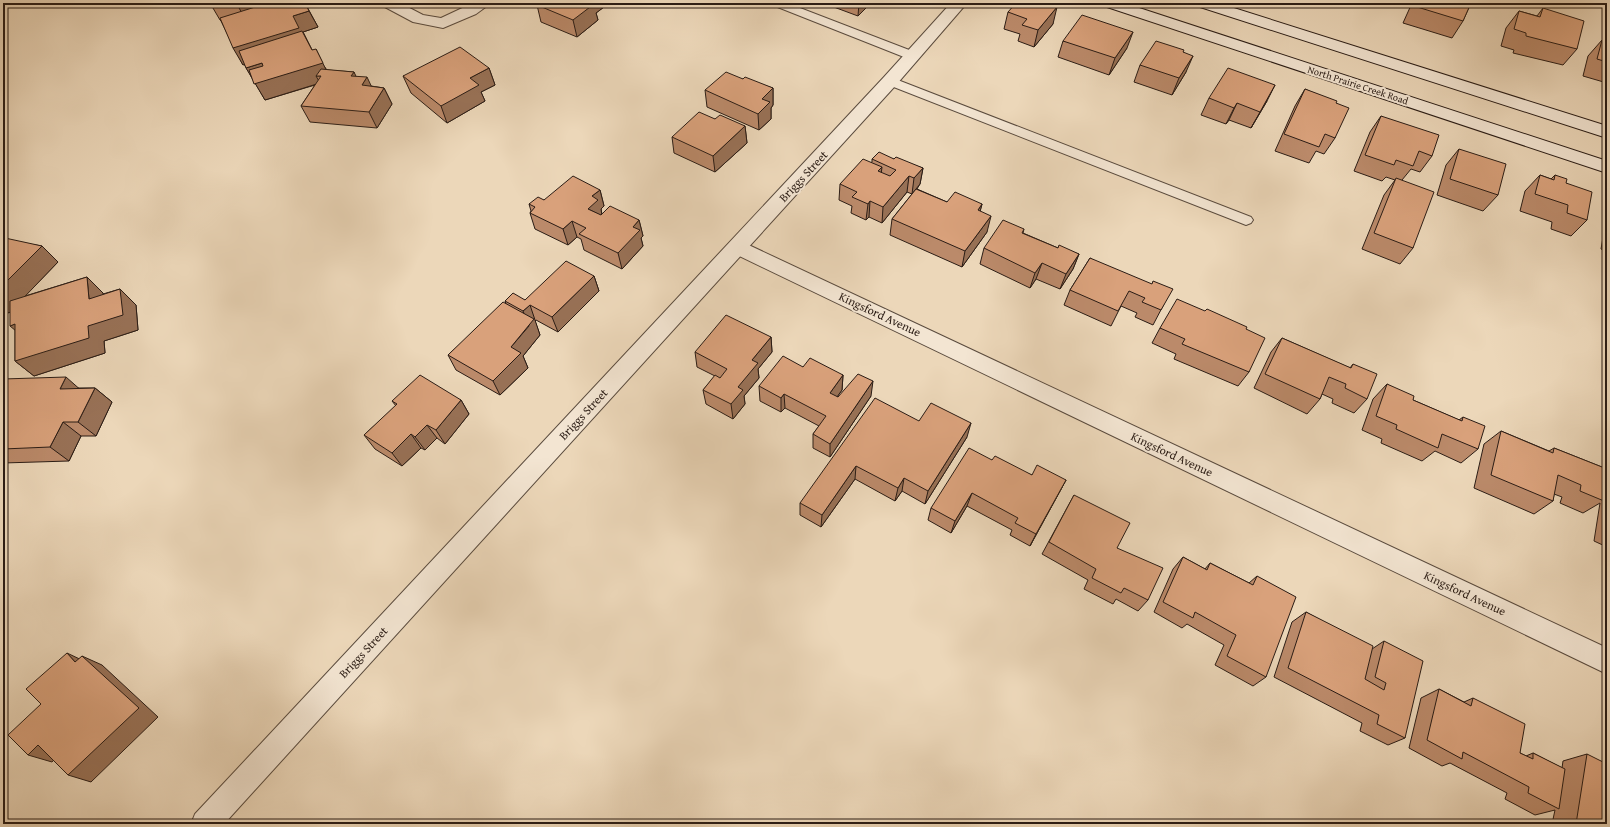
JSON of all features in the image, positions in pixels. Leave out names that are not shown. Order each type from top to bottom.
[{"type":"street","points":[[388,3],[419,19],[443,23],[471,11],[483,3]]},
{"type":"street","name":"Briggs Street","points":[[205,824],[890,82],[959,3]]},
{"type":"street","name":"North Prairie Creek Road","points":[[1109,3],[1607,167]]},
{"type":"street","points":[[1202,3],[1607,132]]},
{"type":"street","name":"Kingsford Avenue","points":[[738,247],[1607,661]]},
{"type":"lane","points":[[779,4],[913,56]]},
{"type":"lane","points":[[890,82],[1246,220]]},
{"type":"building","points":[[210,3],[240,3],[220,5]]},
{"type":"building","points":[[268,3],[305,3],[309,11],[293,16],[299,28],[233,48],[220,18]]},
{"type":"building","points":[[540,3],[594,4],[573,20],[537,5]]},
{"type":"building","points":[[1016,3],[1046,3],[1057,7],[1038,30],[1022,25],[1027,19],[1008,12]]},
{"type":"building","points":[[1415,3],[1471,3],[1463,21],[1414,6]]},
{"type":"building","points":[[1543,8],[1584,21],[1577,49],[1526,36],[1526,33],[1514,29],[1519,11],[1540,17]]},
{"type":"building","points":[[1082,15],[1133,32],[1115,58],[1063,41]]},
{"type":"building","points":[[302,31],[312,50],[316,49],[323,63],[254,84],[249,70],[263,66],[262,63],[246,68],[239,51]]},
{"type":"building","points":[[1602,40],[1607,41],[1607,62],[1597,59]]},
{"type":"building","points":[[1156,41],[1184,50],[1183,52],[1193,56],[1179,78],[1140,65]]},
{"type":"building","points":[[460,47],[489,68],[470,78],[479,85],[441,106],[403,76]]},
{"type":"building","points":[[1228,68],[1275,85],[1260,112],[1237,103],[1234,108],[1209,98]]},
{"type":"building","points":[[321,69],[354,72],[351,76],[367,77],[362,85],[384,88],[369,112],[301,106],[321,76],[316,76]]},
{"type":"building","points":[[726,72],[743,79],[745,77],[773,88],[762,99],[770,102],[758,114],[705,90]]},
{"type":"building","points":[[1305,89],[1337,101],[1336,103],[1349,108],[1335,138],[1325,134],[1319,147],[1284,134]]},
{"type":"building","points":[[699,112],[715,119],[720,115],[745,126],[713,156],[672,137]]},
{"type":"building","points":[[1381,116],[1439,135],[1432,156],[1419,151],[1413,166],[1396,160],[1394,165],[1365,155]]},
{"type":"building","points":[[1459,149],[1506,164],[1498,195],[1450,179]]},
{"type":"building","points":[[879,152],[894,159],[896,157],[923,168],[914,178],[909,176],[883,207],[870,201],[868,204],[852,197],[857,192],[840,184],[863,159],[882,167],[878,171],[890,176],[896,170],[872,159]]},
{"type":"building","points":[[1540,175],[1554,180],[1555,175],[1567,179],[1566,183],[1592,192],[1587,220],[1567,213],[1568,205],[1535,194]]},
{"type":"building","points":[[573,176],[600,190],[592,196],[598,200],[588,209],[601,215],[610,206],[639,220],[633,227],[640,230],[618,253],[579,234],[586,228],[572,221],[563,229],[530,213],[535,207],[529,204],[538,197],[544,200]]},
{"type":"building","points":[[1396,178],[1434,192],[1413,248],[1374,233]]},
{"type":"building","points":[[916,189],[947,202],[955,192],[982,204],[978,210],[991,216],[965,251],[892,219]]},
{"type":"building","points":[[1003,220],[1024,229],[1022,233],[1058,248],[1059,245],[1079,254],[1066,274],[1042,263],[1035,273],[984,248]]},
{"type":"building","points":[[5,238],[42,246],[3,285],[3,240]]},
{"type":"building","points":[[1090,258],[1152,284],[1153,281],[1173,289],[1161,310],[1142,302],[1145,298],[1129,291],[1118,311],[1070,290]]},
{"type":"building","points":[[566,261],[594,276],[552,317],[530,305],[523,311],[505,301],[513,293],[525,300]]},
{"type":"building","points":[[87,277],[89,299],[120,289],[123,315],[88,326],[89,338],[15,361],[15,324],[10,326],[10,301]]},
{"type":"building","points":[[1177,299],[1205,311],[1207,309],[1247,327],[1246,329],[1265,338],[1249,372],[1182,344],[1185,339],[1160,328]]},
{"type":"building","points":[[503,302],[534,319],[511,347],[521,353],[493,381],[448,355]]},
{"type":"building","points":[[726,315],[771,337],[752,360],[758,363],[738,387],[743,390],[731,404],[703,390],[715,375],[720,378],[727,369],[695,352]]},
{"type":"building","points":[[1282,338],[1351,368],[1353,364],[1377,374],[1367,399],[1345,388],[1346,384],[1329,377],[1320,399],[1265,374]]},
{"type":"building","points":[[783,356],[803,367],[810,358],[843,375],[830,393],[838,397],[858,374],[873,381],[830,444],[813,434],[826,416],[784,394],[781,398],[759,386]]},
{"type":"building","points":[[420,375],[461,400],[436,430],[427,425],[415,437],[411,434],[392,453],[364,435],[397,404],[392,401]]},
{"type":"building","points":[[66,377],[60,389],[95,388],[78,422],[63,422],[50,447],[3,449],[3,379]]},
{"type":"building","points":[[1387,384],[1414,396],[1413,400],[1462,421],[1463,417],[1485,426],[1478,449],[1442,434],[1438,448],[1396,429],[1397,425],[1376,416]]},
{"type":"building","points":[[875,398],[919,421],[931,403],[971,423],[928,491],[904,478],[898,488],[856,466],[822,515],[800,503]]},
{"type":"building","points":[[1501,431],[1553,453],[1554,448],[1607,469],[1604,501],[1580,491],[1581,485],[1558,475],[1553,501],[1491,475]]},
{"type":"building","points":[[969,448],[992,460],[995,456],[1032,475],[1037,465],[1066,480],[1036,534],[1015,523],[1018,518],[972,493],[955,521],[931,508]]},
{"type":"building","points":[[1074,495],[1130,523],[1117,548],[1163,568],[1148,600],[1124,588],[1121,593],[1092,578],[1096,569],[1049,542]]},
{"type":"building","points":[[1183,557],[1207,570],[1210,563],[1253,585],[1257,576],[1296,597],[1266,677],[1227,656],[1236,635],[1195,612],[1193,618],[1163,602]]},
{"type":"building","points":[[1306,612],[1373,646],[1365,679],[1384,690],[1386,683],[1375,677],[1384,641],[1423,661],[1405,738],[1377,724],[1379,715],[1288,668]]},
{"type":"building","points":[[67,653],[75,662],[82,656],[139,708],[68,775],[38,745],[28,755],[8,735],[41,704],[26,689]]},
{"type":"building","points":[[1439,689],[1471,706],[1473,698],[1525,724],[1520,753],[1533,759],[1533,753],[1565,769],[1559,809],[1528,793],[1529,787],[1463,752],[1462,759],[1427,740]]},
{"type":"building","points":[[1587,754],[1607,764],[1607,824],[1576,824]]}]
